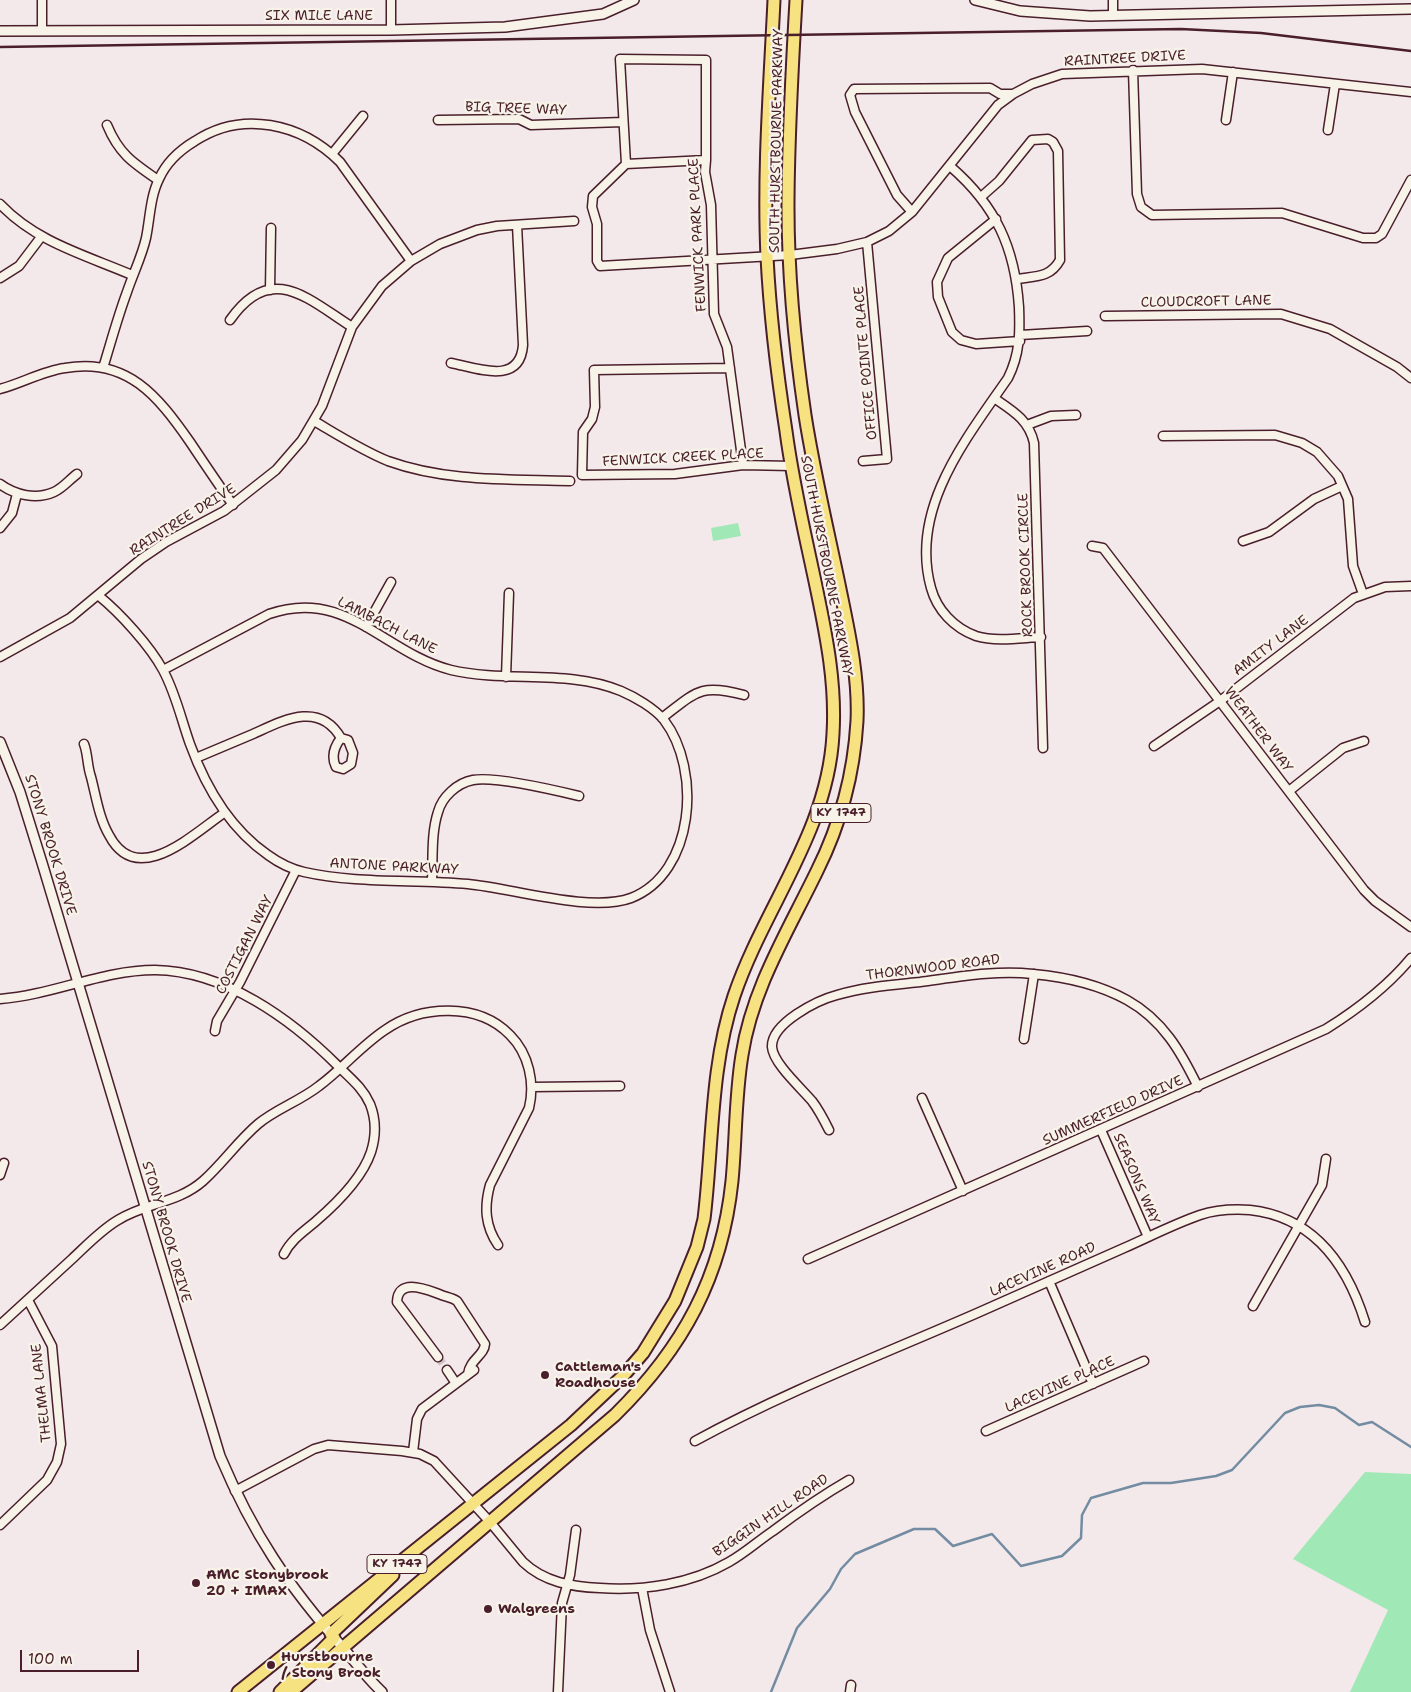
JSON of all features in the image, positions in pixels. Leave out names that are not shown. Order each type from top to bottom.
[{"type":"main road","name":"SOUTH HURSTBOURNE PARKWAY","points":[[241,1690],[571,1425],[630,1368],[643,1353],[674,1302],[697,1247],[706,1202],[723,1035],[734,996],[747,963],[808,838],[824,785],[834,736],[834,686],[829,650],[791,466],[772,328],[767,254],[767,145],[774,0]]},
{"type":"main road","name":"SOUTH HURSTBOURNE PARKWAY","points":[[291,1692],[615,1415],[641,1389],[662,1364],[697,1308],[717,1257],[725,1226],[732,1184],[742,1055],[751,1016],[767,971],[819,868],[842,811],[854,749],[857,691],[851,642],[806,418],[790,255],[790,128],[796,0]]},
{"type":"main road","points":[[280,1692],[332,1636],[425,1542]]},
{"type":"street","points":[[42,0],[42,30]]},
{"type":"street","points":[[391,0],[391,30]]},
{"type":"street","name":"SIX MILE LANE","points":[[0,31],[391,30],[505,27],[603,14],[634,0]]},
{"type":"street","points":[[975,0],[1033,13],[1113,15],[1411,9]]},
{"type":"street","points":[[1113,15],[1114,0]]},
{"type":"street","name":"FENWICK PARK PLACE","points":[[623,122],[620,59],[706,60],[706,172],[711,205],[714,314],[727,347],[743,465]]},
{"type":"street","name":"RAINTREE DRIVE","points":[[626,164],[593,196],[592,200],[597,224],[598,264],[600,266],[767,254],[790,255],[837,250],[867,242],[890,231],[912,212],[951,167],[986,117],[1013,94],[1039,81],[1062,74],[1194,68],[1411,92]]},
{"type":"street","points":[[1133,70],[1137,194],[1141,207],[1152,215],[1282,213],[1363,238],[1376,238],[1382,234],[1411,180]]},
{"type":"street","points":[[1226,120],[1233,72]]},
{"type":"street","points":[[1328,130],[1335,84]]},
{"type":"street","points":[[912,212],[897,195],[855,112],[850,95],[854,89],[990,88],[1000,94],[1013,94]]},
{"type":"street","points":[[332,154],[363,116]]},
{"type":"street","name":"BIG TREE WAY","points":[[438,120],[519,119],[531,124],[623,122]]},
{"type":"street","points":[[623,122],[626,164],[706,160]]},
{"type":"street","points":[[103,368],[132,275],[146,239],[158,180],[166,166],[187,146],[215,130],[238,125],[262,124],[293,130],[307,136],[332,154],[411,261]]},
{"type":"street","points":[[107,125],[114,141],[127,158],[158,180]]},
{"type":"street","points":[[981,197],[1000,181],[1032,140],[1048,139],[1056,146],[1058,160],[1060,260],[1053,271],[1048,274],[1017,279]]},
{"type":"street","points":[[951,167],[981,197],[1006,238],[1017,279],[1020,338],[1014,366],[940,486],[929,523],[926,558],[928,576],[934,597],[941,609],[957,626],[966,632],[988,638],[1041,637]]},
{"type":"street","points":[[0,204],[17,221],[41,237],[132,275]]},
{"type":"street","points":[[996,219],[948,258],[937,282],[938,297],[952,332],[961,340],[976,344],[1087,331]]},
{"type":"street","name":"RAINTREE DRIVE","points":[[0,657],[54,628],[166,542],[233,505],[276,470],[302,440],[314,421],[331,386],[352,327],[382,286],[411,261],[458,236],[490,228],[574,221]]},
{"type":"street","points":[[451,363],[496,372],[510,369],[520,360],[523,345],[517,225]]},
{"type":"street","points":[[270,290],[271,228]]},
{"type":"street","points":[[0,278],[19,266],[41,237]]},
{"type":"street","name":"OFFICE POINTE PLACE","points":[[863,460],[887,459],[867,242]]},
{"type":"street","points":[[230,320],[243,303],[261,292],[290,290],[300,293],[352,327]]},
{"type":"street","name":"CLOUDCROFT LANE","points":[[1105,316],[1281,314],[1330,329],[1397,367],[1411,378]]},
{"type":"street","points":[[0,389],[64,368],[103,368],[131,378],[158,399],[233,505]]},
{"type":"street","name":"FENWICK CREEK PLACE","points":[[730,368],[594,370],[595,407],[592,420],[584,427],[583,432],[582,475],[675,474],[743,465],[791,466]]},
{"type":"street","points":[[994,398],[1017,414],[1028,425],[1051,416],[1076,415]]},
{"type":"street","points":[[314,421],[389,461],[419,470],[467,478],[570,481]]},
{"type":"street","name":"ROCK BROOK CIRCLE","points":[[1028,425],[1034,443],[1043,748]]},
{"type":"street","points":[[1163,436],[1264,434],[1286,437],[1317,452],[1330,464],[1348,499],[1353,566],[1364,594]]},
{"type":"street","points":[[0,484],[17,494],[36,496],[51,493],[77,474]]},
{"type":"street","points":[[1243,541],[1269,532],[1314,499],[1342,486]]},
{"type":"street","points":[[0,528],[12,513],[17,494]]},
{"type":"street","name":"WEATHER WAY","points":[[1092,546],[1103,548],[1364,890],[1375,902],[1411,927]]},
{"type":"street","points":[[366,627],[391,582]]},
{"type":"street","name":"AMITY LANE","points":[[1154,746],[1220,700],[1354,598],[1385,587],[1411,586]]},
{"type":"street","points":[[506,678],[508,593]]},
{"type":"street","name":"ANTONE PARKWAY","points":[[98,596],[141,641],[163,670],[180,709],[205,781],[224,813],[254,845],[273,859],[296,870],[332,877],[472,884],[544,896],[599,902],[619,901],[646,890],[661,876],[671,862],[681,837],[685,816],[687,786],[683,761],[674,737],[662,718]]},
{"type":"street","name":"LAMBACH LANE","points":[[163,670],[256,621],[284,609],[302,607],[328,610],[366,627],[418,657],[445,668],[474,675],[506,678],[568,679],[604,685],[634,697],[662,718]]},
{"type":"street","points":[[662,718],[694,693],[705,689],[725,690],[744,695]]},
{"type":"street","points":[[196,758],[288,719],[302,716],[325,722],[341,738]]},
{"type":"street","points":[[1289,791],[1343,748],[1364,741]]},
{"type":"street","name":"STONY BROOK DRIVE","points":[[0,742],[20,792],[210,1426],[235,1491],[268,1551],[305,1605],[382,1692]]},
{"type":"street","points":[[84,744],[87,765],[107,833],[114,844],[126,854],[143,858],[160,856],[224,813]]},
{"type":"street","points":[[432,881],[435,826],[438,810],[450,792],[459,786],[470,780],[488,780],[579,796]]},
{"type":"street","name":"COSTIGAN WAY","points":[[215,1031],[217,1021],[235,991],[296,870]]},
{"type":"street","name":"SUMMERFIELD DRIVE","points":[[808,1259],[1326,1029],[1354,1012],[1381,989],[1411,958]]},
{"type":"street","points":[[0,999],[28,996],[119,972],[158,970],[203,978],[235,991],[301,1032],[340,1068],[364,1094],[372,1110],[375,1132],[370,1153],[362,1170],[342,1196],[291,1242],[284,1254]]},
{"type":"street","name":"THORNWOOD ROAD","points":[[829,1130],[813,1103],[775,1057],[772,1047],[779,1029],[807,1009],[835,996],[861,989],[984,973],[1034,974],[1086,983],[1128,1001],[1150,1016],[1165,1031],[1183,1057],[1198,1087]]},
{"type":"street","points":[[1024,1039],[1034,974]]},
{"type":"street","points":[[0,1325],[105,1229],[130,1213],[182,1195],[202,1181],[259,1123],[307,1095],[375,1037],[393,1025],[411,1017],[433,1012],[463,1012],[494,1022],[510,1035],[520,1048],[527,1062],[532,1087],[532,1098],[527,1114],[493,1180],[488,1195],[488,1228],[498,1245]]},
{"type":"street","points":[[532,1087],[620,1086]]},
{"type":"street","points":[[922,1098],[963,1191]]},
{"type":"street","name":"SEASONS WAY","points":[[1102,1130],[1148,1238]]},
{"type":"street","points":[[1253,1306],[1299,1227],[1324,1179],[1326,1159]]},
{"type":"street","points":[[0,1176],[4,1163]]},
{"type":"street","name":"LACEVINE ROAD","points":[[694,1441],[770,1404],[1200,1215],[1226,1210],[1247,1210],[1268,1214],[1299,1227],[1317,1238],[1341,1265],[1365,1322]]},
{"type":"street","points":[[1049,1281],[1093,1384]]},
{"type":"street","points":[[412,1452],[417,1419],[422,1409],[455,1382],[471,1372],[469,1365],[483,1351],[485,1344],[457,1302],[451,1297],[417,1287],[402,1290],[397,1296],[397,1302],[438,1357]]},
{"type":"street","name":"THELMA LANE","points":[[0,1525],[47,1480],[57,1462],[61,1444],[52,1346],[28,1300]]},
{"type":"street","name":"LACEVINE PLACE","points":[[986,1431],[1144,1362]]},
{"type":"street","points":[[447,1370],[455,1382]]},
{"type":"street","name":"BIGGIN HILL ROAD","points":[[235,1491],[313,1449],[328,1445],[412,1452],[434,1461],[490,1522],[523,1562],[536,1574],[566,1584],[609,1589],[642,1588],[692,1578],[729,1562],[849,1480]]},
{"type":"street","points":[[558,1692],[562,1603],[576,1530]]},
{"type":"street","points":[[642,1588],[650,1630],[670,1692]]},
{"type":"green space","points":[[738,523],[741,536],[713,541],[711,528]]},
{"type":"green space","points":[[1365,1472],[1411,1474],[1411,1692],[1350,1692],[1388,1610],[1293,1559]]},
{"type":"waterway","points":[[771,1692],[797,1628],[830,1589],[841,1569],[855,1554],[914,1529],[935,1529],[953,1546],[992,1534],[1021,1566],[1062,1556],[1081,1538],[1082,1515],[1091,1498],[1143,1483],[1171,1483],[1216,1476],[1232,1470],[1285,1413],[1300,1407],[1319,1405],[1335,1408],[1359,1425],[1372,1422],[1411,1447]]},
{"type":"tunnel","points":[[438,1357],[447,1370]]},
{"type":"railway","points":[[0,47],[1181,29],[1261,33],[1411,51]]},
{"type":"place","name":"Cattleman's Roadhouse","points":[[545,1375]]},
{"type":"place","name":"AMC Stonybrook 20 + IMAX","points":[[196,1583]]},
{"type":"place","name":"Walgreens","points":[[488,1609]]},
{"type":"place","name":"Hurstbourne / Stony Brook","points":[[271,1665]]}]
